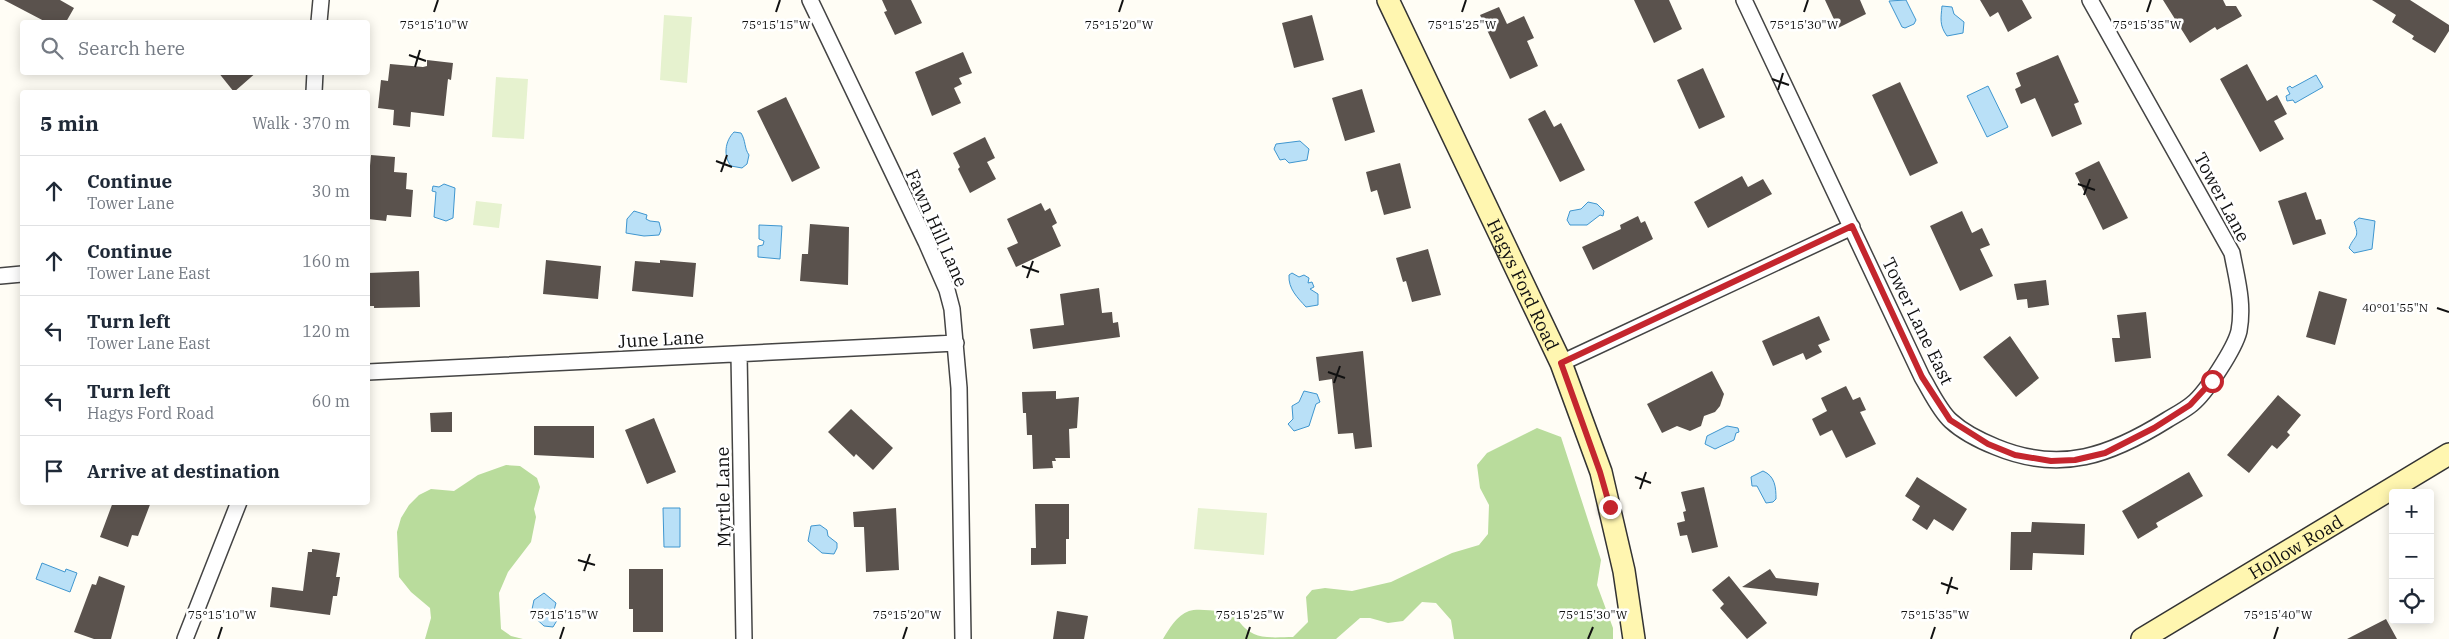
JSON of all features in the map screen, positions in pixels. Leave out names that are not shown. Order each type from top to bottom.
[{"type":"street","points":[[319,20],[321,0]]},
{"type":"street","name":"Fawn Hill Lane","points":[[810,0],[939,272],[952,309],[959,388],[963,639]]},
{"type":"street","name":"Hagys Ford Road","points":[[1388,0],[1561,363],[1600,472],[1622,563],[1634,639]]},
{"type":"street","name":"Tower Lane East","points":[[1744,0],[1922,377],[1950,420],[1968,433],[2015,455],[2051,461],[2075,460],[2105,453],[2154,428]]},
{"type":"street","name":"Tower Lane","points":[[2090,0],[2232,253],[2242,299],[2238,333],[2212,381],[2193,403],[2154,428]]},
{"type":"street","points":[[314,90],[315,75]]},
{"type":"street","points":[[1561,363],[1852,226]]},
{"type":"street","points":[[0,276],[20,274]]},
{"type":"street","name":"June Lane","points":[[370,372],[956,343]]},
{"type":"street","name":"Myrtle Lane","points":[[739,354],[744,639]]},
{"type":"street","name":"Hollow Road","points":[[2142,639],[2449,454]]},
{"type":"street","points":[[185,639],[238,505]]},
{"type":"green space","points":[[664,15],[692,17],[687,83],[660,80]]},
{"type":"green space","points":[[496,77],[528,79],[524,139],[492,137]]},
{"type":"green space","points":[[476,201],[502,204],[499,228],[473,225]]},
{"type":"green space","points":[[1537,428],[1561,437],[1601,560],[1597,585],[1613,628],[1613,639],[1454,639],[1451,620],[1436,603],[1422,602],[1403,621],[1388,623],[1370,618],[1360,618],[1336,639],[1163,639],[1181,616],[1189,611],[1199,610],[1230,615],[1237,619],[1247,630],[1258,636],[1293,637],[1308,622],[1306,597],[1312,590],[1325,588],[1352,591],[1391,582],[1452,553],[1479,545],[1488,534],[1489,505],[1480,488],[1477,465],[1487,453]]},
{"type":"green space","points":[[506,465],[520,466],[537,478],[540,487],[534,509],[536,517],[531,542],[508,572],[499,593],[501,629],[511,636],[523,639],[425,639],[431,618],[430,608],[411,592],[399,577],[397,532],[401,518],[409,505],[419,495],[431,489],[454,491],[478,475]]},
{"type":"green space","points":[[1198,508],[1267,513],[1264,555],[1194,549]]},
{"type":"water","points":[[1906,0],[1916,20],[1914,24],[1905,28],[1902,27],[1889,1]]},
{"type":"water","points":[[1942,6],[1952,7],[1954,14],[1964,22],[1963,33],[1947,36],[1942,25]]},
{"type":"water","points":[[2316,75],[2323,87],[2295,103],[2293,100],[2287,101],[2286,96],[2290,94],[2287,88],[2290,86],[2292,88]]},
{"type":"water","points":[[1988,86],[2008,127],[1987,137],[1967,96]]},
{"type":"water","points":[[734,132],[741,133],[749,155],[747,164],[742,168],[731,166],[727,158],[727,144]]},
{"type":"water","points":[[1300,141],[1309,149],[1307,160],[1289,163],[1285,159],[1280,160],[1274,149],[1276,144]]},
{"type":"water","points":[[444,184],[455,188],[453,218],[446,221],[434,217],[436,192],[432,191],[433,186],[439,187]]},
{"type":"water","points":[[1588,202],[1597,204],[1604,211],[1603,216],[1600,215],[1587,225],[1570,225],[1567,220],[1570,211],[1581,209]]},
{"type":"water","points":[[634,211],[647,215],[646,219],[650,221],[659,222],[661,230],[659,235],[644,236],[626,233],[627,219]]},
{"type":"water","points":[[2359,218],[2375,221],[2372,249],[2354,253],[2349,248],[2357,234],[2354,222]]},
{"type":"water","points":[[759,225],[782,226],[780,259],[758,257],[758,246],[763,245],[764,241],[759,239]]},
{"type":"water","points":[[1292,273],[1299,277],[1304,275],[1309,278],[1308,283],[1312,282],[1314,287],[1310,289],[1318,294],[1318,305],[1306,307],[1297,297],[1290,285],[1289,275]]},
{"type":"water","points":[[1304,391],[1317,394],[1320,402],[1316,404],[1309,426],[1294,431],[1288,424],[1293,419],[1292,406],[1299,402]]},
{"type":"water","points":[[1727,426],[1738,428],[1739,432],[1736,433],[1734,440],[1715,449],[1705,444],[1707,436]]},
{"type":"water","points":[[1763,471],[1774,482],[1776,499],[1773,502],[1766,503],[1757,486],[1752,486],[1751,477]]},
{"type":"water","points":[[663,508],[680,508],[680,547],[664,547]]},
{"type":"water","points":[[820,525],[827,530],[828,536],[837,543],[834,554],[822,553],[808,541],[811,526]]},
{"type":"water","points":[[42,563],[65,572],[66,569],[77,573],[70,592],[36,579]]},
{"type":"water","points":[[544,593],[556,603],[553,614],[559,617],[553,627],[544,626],[531,614],[534,600]]},
{"type":"building","points":[[4,0],[60,0],[74,8],[67,20],[42,20]]},
{"type":"building","points":[[882,0],[911,0],[922,23],[895,35],[884,12],[887,11]]},
{"type":"building","points":[[1634,0],[1669,0],[1682,29],[1654,43]]},
{"type":"building","points":[[1825,0],[1860,0],[1866,14],[1838,28]]},
{"type":"building","points":[[1980,0],[2022,0],[2032,18],[2008,32],[1998,12],[1990,17]]},
{"type":"building","points":[[2163,0],[2223,0],[2226,6],[2236,6],[2242,16],[2217,30],[2215,27],[2190,43]]},
{"type":"building","points":[[2372,0],[2410,0],[2449,25],[2449,31],[2435,53],[2412,39],[2414,36],[2392,22],[2396,15]]},
{"type":"building","points":[[1499,7],[1507,24],[1524,16],[1534,38],[1527,41],[1538,66],[1510,79],[1480,15]]},
{"type":"building","points":[[1312,15],[1324,60],[1294,68],[1282,23]]},
{"type":"building","points":[[963,52],[972,73],[959,78],[962,84],[954,88],[961,103],[932,116],[915,72]]},
{"type":"building","points":[[2058,55],[2079,102],[2074,104],[2082,124],[2052,137],[2035,98],[2021,104],[2015,89],[2021,86],[2016,73]]},
{"type":"building","points":[[427,60],[453,63],[451,80],[448,79],[444,116],[411,112],[410,127],[393,125],[394,110],[378,108],[381,80],[388,81],[390,64],[423,67],[427,66]]},
{"type":"building","points":[[2247,64],[2267,101],[2277,95],[2287,114],[2274,121],[2284,139],[2260,152],[2220,79]]},
{"type":"building","points":[[1703,68],[1725,117],[1699,129],[1677,80]]},
{"type":"building","points":[[220,75],[254,75],[236,90],[232,90]]},
{"type":"building","points":[[1900,82],[1938,163],[1910,176],[1872,95]]},
{"type":"building","points":[[1362,89],[1375,132],[1345,141],[1332,98]]},
{"type":"building","points":[[786,97],[820,168],[792,182],[757,111]]},
{"type":"building","points":[[1545,110],[1554,127],[1561,123],[1585,170],[1560,182],[1528,119]]},
{"type":"building","points":[[985,137],[995,158],[987,162],[996,179],[970,193],[958,169],[960,167],[953,153]]},
{"type":"building","points":[[371,155],[395,157],[394,172],[407,173],[406,189],[413,190],[411,217],[387,215],[386,221],[370,219]]},
{"type":"building","points":[[2099,161],[2128,218],[2103,230],[2075,173]]},
{"type":"building","points":[[1400,163],[1411,208],[1384,215],[1377,190],[1371,192],[1366,172]]},
{"type":"building","points":[[1742,176],[1748,187],[1763,179],[1772,194],[1708,228],[1694,202]]},
{"type":"building","points":[[2306,192],[2316,220],[2321,219],[2326,234],[2293,245],[2278,201]]},
{"type":"building","points":[[1041,203],[1045,211],[1050,208],[1057,223],[1052,226],[1061,246],[1016,267],[1007,248],[1018,243],[1007,219]]},
{"type":"building","points":[[1962,211],[1972,233],[1982,228],[1990,245],[1980,249],[1993,276],[1960,291],[1930,226]]},
{"type":"building","points":[[1638,216],[1641,223],[1645,221],[1653,239],[1593,270],[1582,247],[1621,229],[1620,225]]},
{"type":"building","points":[[810,224],[849,227],[848,285],[800,281],[802,254],[808,254]]},
{"type":"building","points":[[1428,249],[1441,295],[1412,302],[1406,281],[1403,282],[1396,258]]},
{"type":"building","points":[[546,260],[601,266],[598,299],[543,294]]},
{"type":"building","points":[[660,260],[696,263],[693,297],[632,291],[635,261],[660,263]]},
{"type":"building","points":[[419,271],[420,307],[374,308],[374,306],[370,306],[370,273]]},
{"type":"building","points":[[2046,280],[2049,305],[2028,308],[2027,299],[2017,300],[2014,284]]},
{"type":"building","points":[[1099,288],[1102,313],[1112,312],[1113,323],[1118,322],[1120,337],[1033,349],[1030,329],[1064,325],[1060,294]]},
{"type":"building","points":[[2319,291],[2347,299],[2335,345],[2306,337]]},
{"type":"building","points":[[2146,312],[2151,358],[2115,362],[2112,338],[2120,338],[2117,315]]},
{"type":"building","points":[[1819,316],[1830,340],[1818,345],[1822,352],[1806,360],[1803,353],[1773,366],[1762,341]]},
{"type":"building","points":[[2010,336],[2039,378],[2016,397],[1983,357]]},
{"type":"building","points":[[1363,351],[1372,447],[1355,449],[1353,433],[1338,434],[1332,379],[1319,381],[1316,357]]},
{"type":"building","points":[[1712,371],[1724,394],[1720,406],[1715,412],[1704,416],[1701,426],[1690,431],[1677,426],[1662,433],[1647,404]]},
{"type":"building","points":[[1846,386],[1853,400],[1860,397],[1866,410],[1860,412],[1876,444],[1846,458],[1832,430],[1820,436],[1812,419],[1827,411],[1821,398]]},
{"type":"building","points":[[1056,391],[1056,399],[1079,397],[1077,428],[1069,429],[1070,458],[1055,458],[1056,461],[1052,461],[1053,468],[1033,469],[1032,435],[1027,435],[1026,413],[1023,413],[1022,392]]},
{"type":"building","points":[[2278,395],[2301,415],[2287,432],[2290,435],[2277,449],[2272,445],[2249,473],[2227,455]]},
{"type":"building","points":[[851,409],[893,448],[873,470],[856,454],[854,457],[828,432]]},
{"type":"building","points":[[452,412],[452,432],[431,432],[430,413]]},
{"type":"building","points":[[654,418],[676,472],[647,484],[625,430]]},
{"type":"building","points":[[534,426],[594,426],[594,458],[534,455]]},
{"type":"building","points":[[2189,472],[2203,496],[2156,523],[2158,527],[2138,539],[2122,511]]},
{"type":"building","points":[[1917,477],[1967,509],[1953,531],[1934,519],[1927,530],[1912,520],[1920,506],[1905,496]]},
{"type":"building","points":[[1704,487],[1718,547],[1692,553],[1687,535],[1680,536],[1677,523],[1685,521],[1683,512],[1686,511],[1681,492]]},
{"type":"building","points":[[1035,504],[1069,504],[1069,539],[1066,539],[1066,564],[1031,565],[1031,548],[1036,548]]},
{"type":"building","points":[[112,505],[150,505],[138,536],[132,535],[128,547],[100,537]]},
{"type":"building","points":[[896,508],[899,570],[866,572],[864,527],[854,527],[853,512]]},
{"type":"building","points":[[2032,522],[2085,524],[2084,555],[2033,553],[2032,570],[2010,570],[2011,532],[2031,532]]},
{"type":"building","points":[[312,549],[340,553],[336,577],[340,577],[337,596],[333,596],[330,615],[270,607],[272,587],[303,591],[308,552],[312,552]]},
{"type":"building","points":[[629,569],[663,569],[663,632],[633,632],[633,609],[629,609]]},
{"type":"building","points":[[1770,569],[1776,578],[1819,583],[1817,596],[1742,587]]},
{"type":"building","points":[[99,576],[125,586],[111,639],[94,639],[74,632],[92,584],[96,585]]},
{"type":"building","points":[[1729,576],[1767,623],[1747,639],[1720,608],[1724,604],[1712,590]]},
{"type":"building","points":[[1057,611],[1088,616],[1084,639],[1053,639]]},
{"type":"building","points":[[2386,619],[2397,639],[2347,639]]},
{"type":"route","points":[[1610,507],[1584,422],[1561,363],[1852,226],[1922,377],[1950,420],[1988,444],[2015,455],[2051,461],[2075,460],[2105,453],[2154,428],[2193,403],[2212,381]]}]
